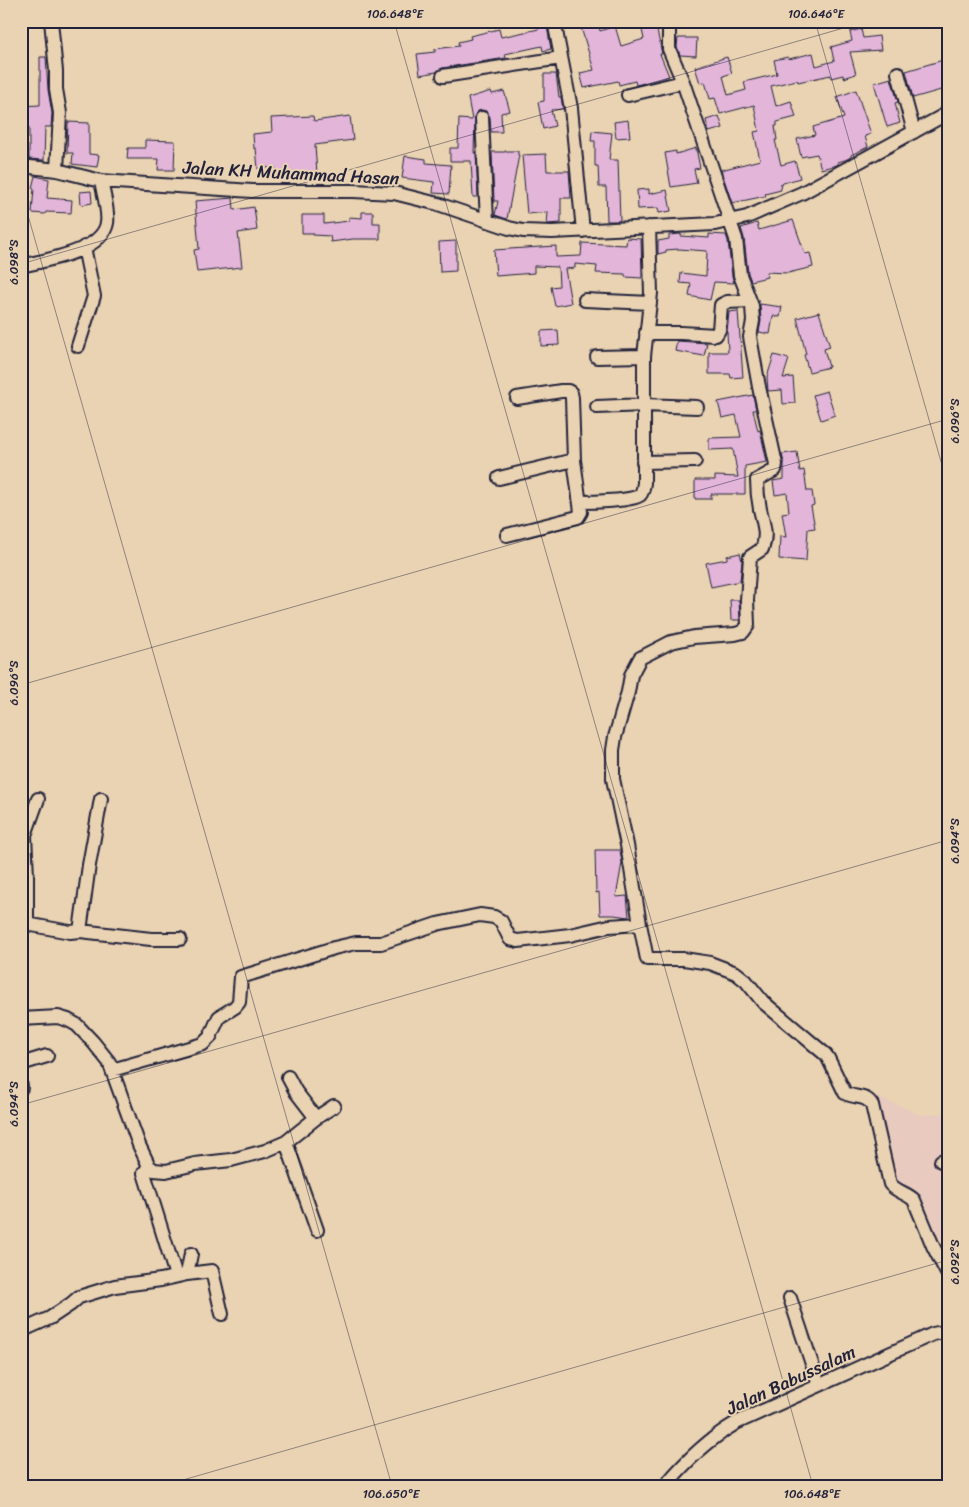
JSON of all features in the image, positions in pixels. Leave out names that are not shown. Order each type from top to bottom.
[{"type":"street","points":[[51,21],[56,89],[60,113],[57,170]]},
{"type":"street","points":[[554,21],[571,108],[584,231]]},
{"type":"street","points":[[669,21],[669,49],[684,82],[736,239],[740,275],[750,301],[753,321],[750,337],[776,464],[774,470],[757,480],[765,536],[762,549],[750,557],[747,600],[748,625],[740,634],[694,637],[670,642],[640,658],[631,674],[627,697],[615,736],[613,779],[627,845],[647,959],[684,959],[710,963],[736,973],[746,981],[764,1002],[825,1054],[845,1093],[870,1100],[890,1184],[914,1200],[933,1246],[948,1274]]},
{"type":"street","points":[[443,76],[561,58]]},
{"type":"street","points":[[898,73],[914,132]]},
{"type":"street","points":[[628,95],[684,82]]},
{"type":"street","name":"Jalan KH Muhammad Hasan","points":[[21,166],[57,170],[101,181],[252,190],[394,193],[438,204],[486,221],[523,231],[584,231],[715,224],[747,217],[802,193],[948,113]]},
{"type":"street","points":[[482,118],[486,221]]},
{"type":"street","points":[[21,266],[63,256],[84,247],[102,234],[107,222],[101,181]]},
{"type":"street","points":[[580,502],[630,498],[642,492],[644,484],[644,356],[650,303],[650,227]]},
{"type":"street","points":[[78,346],[94,296],[84,247]]},
{"type":"street","points":[[585,300],[650,303]]},
{"type":"street","points":[[646,333],[716,335],[719,330],[722,304],[750,301]]},
{"type":"street","points":[[597,357],[644,356]]},
{"type":"street","points":[[506,535],[578,517],[581,512],[574,460],[573,405],[570,393],[568,391],[561,391],[517,398]]},
{"type":"street","points":[[597,407],[644,405],[697,407]]},
{"type":"street","points":[[499,478],[574,460]]},
{"type":"street","points":[[643,462],[694,461]]},
{"type":"street","points":[[38,799],[26,834],[28,876],[24,924],[70,932],[80,931],[151,939],[180,939]]},
{"type":"street","points":[[80,931],[101,799]]},
{"type":"street","points":[[112,1070],[203,1044],[210,1037],[219,1017],[235,1007],[239,1002],[241,978],[334,948],[356,943],[381,943],[437,924],[480,915],[494,917],[501,921],[510,939],[518,941],[570,935],[609,926],[640,924]]},
{"type":"street","points":[[21,1019],[58,1018],[68,1020],[77,1025],[105,1056],[149,1166],[154,1170],[166,1170],[195,1164],[231,1160],[265,1151],[286,1142],[334,1106]]},
{"type":"street","points":[[21,1064],[47,1056]]},
{"type":"street","points":[[288,1077],[296,1092],[316,1118]]},
{"type":"street","points":[[286,1142],[317,1230]]},
{"type":"street","points":[[149,1166],[144,1173],[182,1275]]},
{"type":"street","points":[[182,1275],[191,1254]]},
{"type":"street","points":[[21,1331],[50,1318],[79,1297],[115,1286],[212,1271],[222,1314]]},
{"type":"street","points":[[790,1298],[819,1385]]},
{"type":"street","name":"Jalan Babussalam","points":[[665,1486],[678,1471],[724,1430],[749,1416],[933,1334],[948,1331]]},
{"type":"shaded area","points":[[876,1096],[921,1115],[948,1113],[948,1238],[936,1240],[927,1210],[913,1193],[896,1183]]},
{"type":"building","points":[[538,21],[546,21],[551,49],[543,51],[542,46],[505,54],[506,58],[442,68],[436,72],[420,75],[417,54],[435,52],[435,49],[459,46],[458,42],[471,39],[470,36],[499,29],[501,37],[539,29]]},
{"type":"building","points":[[579,21],[598,21],[600,31],[615,26],[621,46],[644,39],[640,21],[655,21],[662,54],[660,54],[669,76],[636,85],[635,81],[619,85],[618,81],[584,88],[580,73],[594,70]]},
{"type":"building","points":[[861,29],[863,38],[879,36],[881,50],[850,52],[856,74],[844,78],[843,75],[831,78],[831,75],[771,86],[776,106],[791,101],[796,117],[777,122],[777,126],[775,126],[777,140],[775,140],[781,165],[795,161],[800,178],[780,184],[781,190],[765,194],[766,196],[732,203],[721,170],[760,160],[754,132],[759,131],[754,105],[720,114],[715,98],[710,99],[705,82],[700,83],[695,67],[727,57],[732,73],[723,76],[728,95],[746,90],[744,82],[777,74],[774,60],[788,57],[789,59],[813,53],[816,66],[834,61],[831,47],[852,41],[850,32]]},
{"type":"building","points":[[678,38],[697,38],[696,56],[680,55],[677,47]]},
{"type":"building","points":[[40,57],[46,57],[48,90],[52,113],[51,127],[45,127],[44,160],[29,159],[29,128],[21,129],[21,106],[40,105]]},
{"type":"building","points":[[943,60],[948,76],[948,88],[913,98],[906,71]]},
{"type":"building","points":[[544,74],[556,74],[559,97],[561,97],[563,109],[551,110],[555,126],[543,129],[538,102],[544,101]]},
{"type":"building","points":[[891,78],[898,102],[895,103],[900,123],[887,127],[874,83]]},
{"type":"building","points":[[856,90],[871,134],[865,136],[868,147],[838,162],[837,165],[821,169],[817,154],[801,157],[797,139],[815,135],[813,127],[844,118],[837,97]]},
{"type":"building","points":[[491,91],[492,94],[504,91],[510,111],[501,113],[502,132],[491,132],[490,117],[486,111],[478,111],[475,115],[474,153],[476,153],[478,197],[473,197],[471,161],[450,161],[450,148],[458,148],[459,119],[472,120],[468,98]]},
{"type":"building","points":[[313,116],[314,121],[350,116],[353,140],[315,145],[317,174],[276,177],[275,167],[258,169],[253,134],[272,132],[271,118]]},
{"type":"building","points":[[719,116],[723,128],[709,132],[706,120]]},
{"type":"building","points":[[628,120],[630,137],[616,138],[614,122]]},
{"type":"building","points":[[68,122],[89,123],[89,154],[99,155],[97,167],[72,164],[73,153],[67,153]]},
{"type":"building","points":[[592,131],[612,133],[609,160],[618,160],[620,221],[607,221],[606,187],[599,187],[598,166],[595,166],[595,141],[591,141]]},
{"type":"building","points":[[145,140],[175,141],[174,170],[158,170],[159,159],[127,159],[128,148],[145,148]]},
{"type":"building","points":[[696,148],[700,168],[694,169],[697,183],[671,187],[665,153],[676,151],[676,154]]},
{"type":"building","points":[[518,151],[519,155],[507,219],[495,215],[498,201],[494,201],[492,152]]},
{"type":"building","points":[[546,154],[547,171],[569,171],[571,198],[561,198],[561,223],[547,224],[548,212],[527,214],[522,155]]},
{"type":"building","points":[[405,156],[426,159],[426,163],[451,165],[449,194],[433,193],[434,182],[402,178]]},
{"type":"building","points":[[35,176],[49,179],[47,198],[72,200],[71,213],[32,213],[34,188],[32,188]]},
{"type":"building","points":[[649,189],[649,194],[667,190],[671,211],[659,213],[658,208],[638,209],[637,190]]},
{"type":"building","points":[[91,191],[92,203],[81,205],[80,192]]},
{"type":"building","points":[[233,198],[234,210],[254,207],[257,230],[238,233],[242,267],[197,272],[194,250],[199,249],[195,201]]},
{"type":"building","points":[[362,212],[373,212],[373,223],[380,223],[380,239],[353,239],[331,242],[330,236],[302,233],[302,215],[324,215],[324,224],[349,221],[349,217],[362,218]]},
{"type":"building","points":[[793,220],[805,254],[810,253],[813,267],[788,273],[766,272],[767,277],[751,281],[741,228],[757,223],[759,230]]},
{"type":"building","points":[[681,234],[681,236],[709,238],[709,234],[726,235],[734,283],[714,282],[710,300],[689,296],[691,284],[680,283],[681,273],[706,276],[707,251],[679,249],[666,250],[666,252],[658,254],[658,241],[669,239],[669,235]]},
{"type":"building","points":[[627,238],[641,239],[642,278],[625,277],[625,274],[596,273],[597,266],[575,264],[575,268],[565,269],[571,303],[555,306],[551,287],[559,286],[558,267],[534,266],[534,273],[496,276],[494,250],[556,246],[556,257],[581,256],[582,243],[626,245]]},
{"type":"building","points":[[456,241],[456,271],[440,272],[439,242]]},
{"type":"building","points":[[760,304],[782,307],[780,317],[773,316],[770,334],[759,332],[761,321]]},
{"type":"building","points":[[738,311],[743,377],[731,378],[730,374],[709,374],[709,352],[728,352],[729,312]]},
{"type":"building","points":[[819,312],[830,347],[824,349],[829,367],[809,372],[797,318]]},
{"type":"building","points":[[558,330],[559,345],[541,346],[541,331]]},
{"type":"building","points":[[677,341],[707,343],[704,356],[675,351]]},
{"type":"building","points":[[774,355],[789,359],[783,378],[793,377],[795,403],[783,404],[782,390],[768,391],[767,377]]},
{"type":"building","points":[[827,391],[835,415],[821,420],[813,395]]},
{"type":"building","points":[[753,395],[756,410],[753,410],[758,431],[760,430],[767,462],[745,466],[745,494],[711,494],[711,499],[695,499],[695,480],[715,480],[715,476],[738,477],[733,449],[709,450],[709,438],[741,437],[736,415],[722,418],[718,402]]},
{"type":"building","points":[[797,452],[800,471],[804,470],[807,491],[812,491],[814,505],[811,506],[815,528],[808,529],[806,561],[779,559],[780,536],[786,537],[782,513],[789,512],[787,493],[775,495],[773,481],[784,479],[782,454]]},
{"type":"building","points":[[740,553],[742,561],[740,581],[711,587],[706,563],[727,559],[727,556]]},
{"type":"building","points":[[730,600],[739,600],[740,620],[731,620]]},
{"type":"building","points":[[595,850],[620,850],[622,863],[616,897],[627,896],[629,917],[600,915],[599,892],[596,893]]}]
